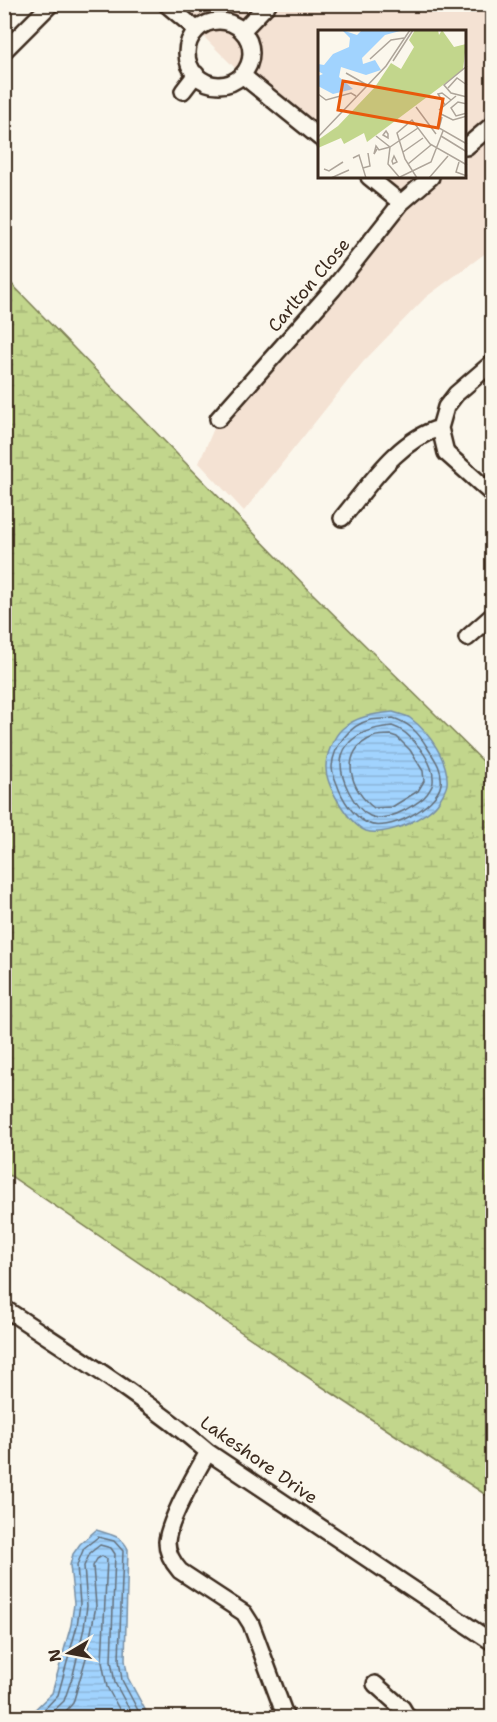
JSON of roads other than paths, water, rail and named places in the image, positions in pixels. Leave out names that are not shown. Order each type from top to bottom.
[{"type":"street","points":[[4,51],[51,4]]},
{"type":"street","points":[[166,4],[197,30]]},
{"type":"street","points":[[242,31],[267,4]]},
{"type":"street","points":[[215,21],[234,25],[242,31],[248,39],[251,58],[243,75],[224,85],[204,81],[196,75],[188,57],[188,47],[197,30],[215,21]]},
{"type":"street","points":[[183,91],[196,75]]},
{"type":"street","points":[[243,75],[318,136]]},
{"type":"street","points":[[467,145],[492,125]]},
{"type":"street","points":[[370,178],[401,203]]},
{"type":"street","name":"Carlton Close","points":[[218,419],[333,289],[401,203],[430,178]]},
{"type":"street","points":[[492,363],[456,394],[446,407],[440,428],[446,453],[492,494]]},
{"type":"street","points":[[342,518],[373,480],[402,450],[428,431],[440,428]]},
{"type":"street","points":[[467,638],[492,616]]},
{"type":"street","name":"Lakeshore Drive","points":[[4,1308],[92,1366],[208,1452],[492,1642]]},
{"type":"street","points":[[208,1452],[168,1532],[169,1554],[180,1571],[244,1613],[251,1624],[286,1718]]},
{"type":"street","points":[[375,1684],[402,1708],[408,1718]]},
{"type":"water","points":[[393,712],[410,718],[431,739],[445,766],[447,784],[439,801],[426,814],[395,829],[383,832],[366,831],[352,821],[339,803],[329,783],[327,757],[336,736],[347,725],[366,716]]},
{"type":"water","points":[[96,1530],[119,1538],[128,1549],[125,1660],[128,1678],[149,1717],[27,1717],[52,1693],[71,1625],[74,1604],[70,1565],[73,1554],[80,1544]]}]
